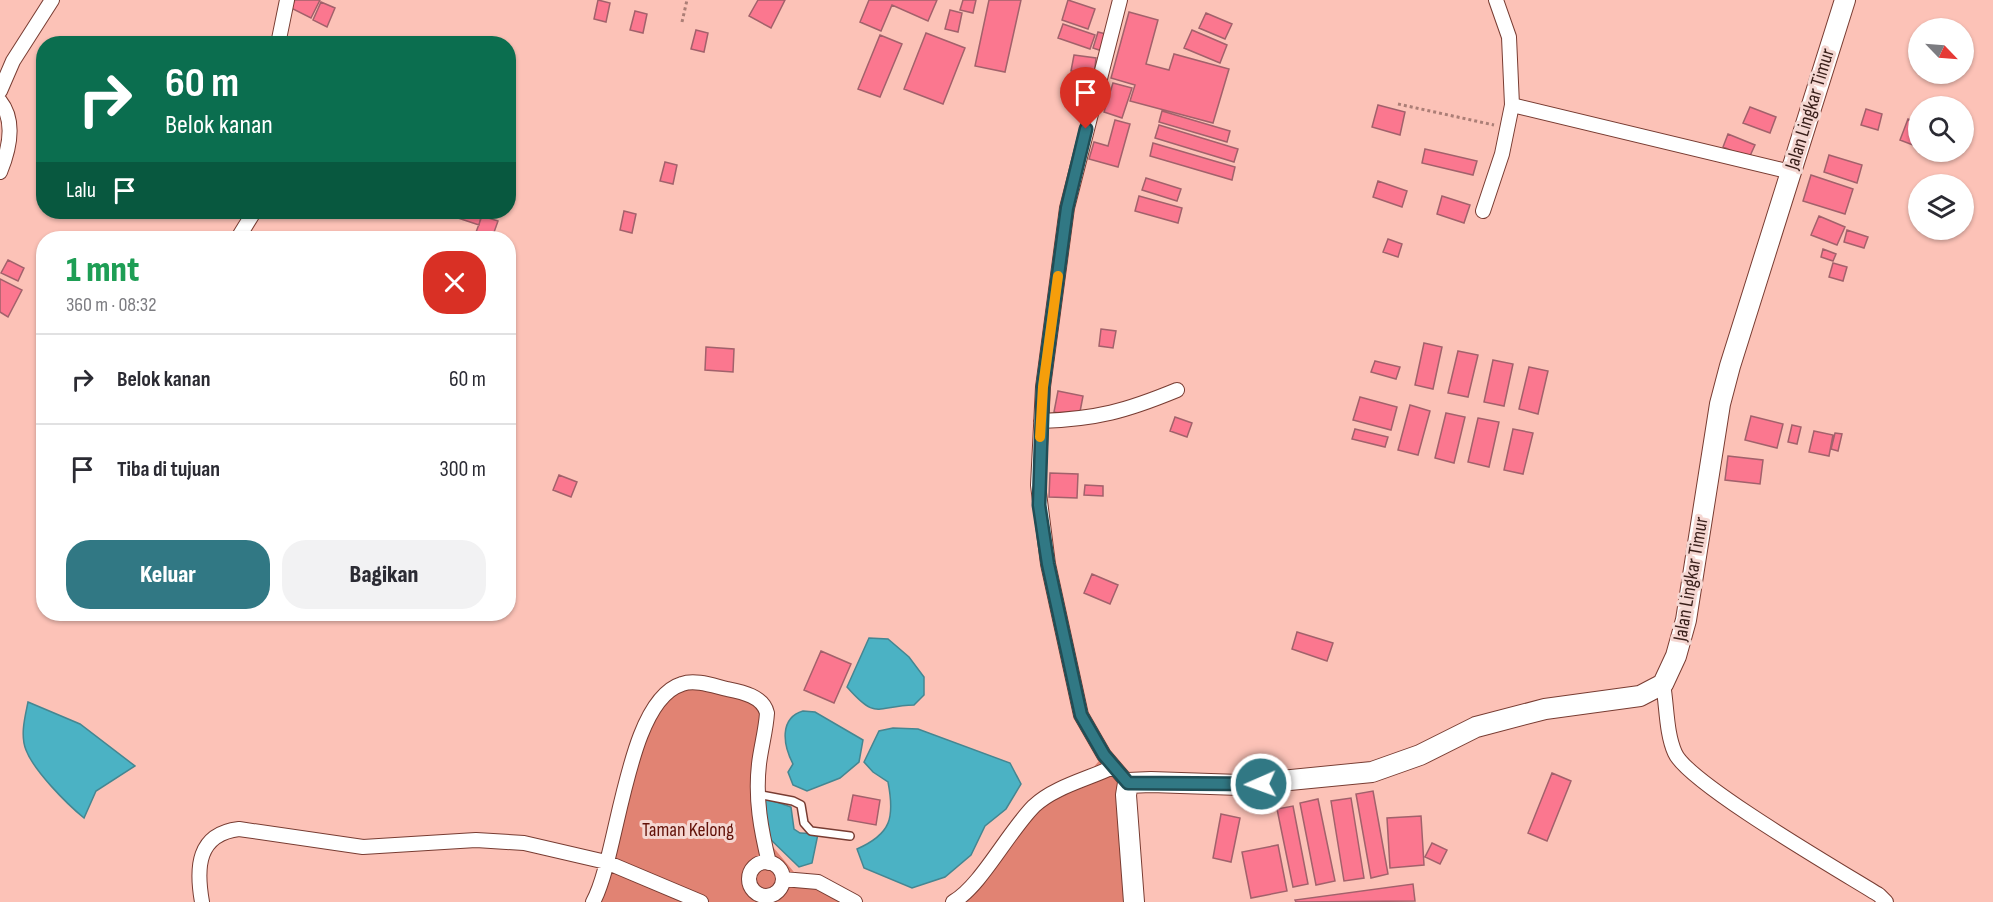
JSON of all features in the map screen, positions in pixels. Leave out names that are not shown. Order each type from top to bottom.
[{"type":"main road","name":"Jalan Lingkar Timur","points":[[1663,684],[1676,656],[1686,620],[1720,404],[1845,0]]},
{"type":"main road","points":[[1134,902],[1126,795],[1128,783],[1239,785],[1372,772],[1420,755],[1476,728],[1545,709],[1640,696],[1663,684]]},
{"type":"street","points":[[0,91],[13,61],[52,0]]},
{"type":"street","points":[[280,36],[287,0]]},
{"type":"street","points":[[1120,0],[1068,201],[1041,421],[1039,505],[1048,564],[1081,715],[1113,767],[1128,783]]},
{"type":"street","points":[[1483,211],[1512,105],[1509,37],[1496,0]]},
{"type":"street","points":[[0,101],[10,119],[8,146],[0,172]]},
{"type":"street","points":[[1512,105],[1791,172]]},
{"type":"street","points":[[1041,421],[1085,420],[1115,413],[1177,390]]},
{"type":"street","points":[[593,902],[606,862],[632,760],[651,710],[660,698],[682,684],[693,683],[739,691],[766,705],[757,794],[758,817],[769,863]]},
{"type":"street","points":[[1663,684],[1675,754],[1682,763],[1713,789],[1879,895],[1886,902]]},
{"type":"street","points":[[953,902],[968,890],[1004,841],[1035,805],[1049,795],[1113,767]]},
{"type":"street","points":[[202,902],[198,871],[205,848],[226,831],[240,829],[363,847],[476,840],[524,843],[606,862],[701,902]]},
{"type":"street","points":[[769,863],[779,868],[783,879],[779,890],[760,899],[754,891],[750,874],[758,865],[769,863]]},
{"type":"street","points":[[783,879],[818,882],[855,902]]},
{"type":"lane","points":[[757,794],[793,801],[801,805],[804,823],[811,831],[850,836]]},
{"type":"path","points":[[682,22],[687,0]]},
{"type":"path","points":[[1398,104],[1507,128]]},
{"type":"green space","name":"Taman Kelong","points":[[693,683],[739,691],[767,713],[762,834],[799,878],[856,902],[592,902],[651,710]]},
{"type":"green space","points":[[1104,755],[1127,785],[1138,902],[951,902],[1049,795],[1081,782]]},
{"type":"water","points":[[869,638],[888,639],[909,657],[924,677],[924,695],[914,705],[884,709],[871,708],[847,687]]},
{"type":"water","points":[[28,702],[80,724],[135,766],[96,791],[84,818],[43,777],[26,750],[23,732]]},
{"type":"water","points":[[803,711],[815,712],[863,740],[859,762],[840,778],[807,791],[793,785],[788,772],[793,764],[785,741],[785,733],[790,720]]},
{"type":"water","points":[[893,728],[918,729],[1010,763],[1021,784],[1006,809],[985,826],[971,855],[945,877],[912,888],[864,868],[857,849],[877,837],[888,823],[891,806],[888,782],[873,772],[864,762],[879,731]]},
{"type":"water","points":[[762,797],[791,807],[794,829],[800,833],[818,834],[812,863],[799,867],[769,838]]},
{"type":"building","points":[[295,0],[320,0],[311,18],[291,8]]},
{"type":"building","points":[[598,0],[610,3],[606,22],[594,19]]},
{"type":"building","points":[[758,0],[785,0],[771,28],[749,16]]},
{"type":"building","points":[[869,0],[937,0],[928,21],[892,5],[881,31],[860,22]]},
{"type":"building","points":[[963,0],[976,0],[973,13],[960,10]]},
{"type":"building","points":[[989,0],[1021,0],[1005,72],[975,66]]},
{"type":"building","points":[[1068,0],[1095,9],[1088,29],[1062,20]]},
{"type":"building","points":[[321,2],[335,8],[327,27],[313,20]]},
{"type":"building","points":[[950,10],[962,13],[958,32],[945,29]]},
{"type":"building","points":[[635,11],[647,14],[643,33],[630,30]]},
{"type":"building","points":[[1129,12],[1158,20],[1146,64],[1169,70],[1174,54],[1229,69],[1213,123],[1130,101],[1135,85],[1111,78]]},
{"type":"building","points":[[1206,13],[1232,24],[1225,39],[1199,28]]},
{"type":"building","points":[[1063,24],[1095,35],[1090,49],[1058,38]]},
{"type":"building","points":[[696,30],[708,33],[704,52],[691,49]]},
{"type":"building","points":[[1192,30],[1227,45],[1220,63],[1184,48]]},
{"type":"building","points":[[1098,32],[1106,34],[1102,51],[1093,48]]},
{"type":"building","points":[[926,33],[965,48],[943,104],[904,89]]},
{"type":"building","points":[[880,35],[902,44],[880,97],[858,89]]},
{"type":"building","points":[[1074,55],[1096,58],[1094,75],[1071,71]]},
{"type":"building","points":[[1113,83],[1132,88],[1122,118],[1104,112]]},
{"type":"building","points":[[1378,105],[1405,112],[1400,135],[1372,127]]},
{"type":"building","points":[[1750,107],[1776,117],[1770,133],[1743,123]]},
{"type":"building","points":[[1866,109],[1882,114],[1878,130],[1861,125]]},
{"type":"building","points":[[1162,111],[1230,131],[1227,142],[1159,122]]},
{"type":"building","points":[[1908,119],[1908,143],[1900,140]]},
{"type":"building","points":[[1115,120],[1130,124],[1118,167],[1089,159],[1094,142],[1108,146]]},
{"type":"building","points":[[1159,125],[1238,149],[1234,162],[1155,138]]},
{"type":"building","points":[[1728,134],[1755,145],[1749,158],[1723,147]]},
{"type":"building","points":[[1153,143],[1235,167],[1232,180],[1150,156]]},
{"type":"building","points":[[1425,149],[1477,161],[1473,175],[1422,163]]},
{"type":"building","points":[[1829,155],[1862,165],[1857,183],[1824,172]]},
{"type":"building","points":[[665,162],[677,165],[673,184],[660,181]]},
{"type":"building","points":[[1811,175],[1853,189],[1845,214],[1803,201]]},
{"type":"building","points":[[1146,178],[1181,189],[1177,201],[1142,190]]},
{"type":"building","points":[[1378,181],[1407,191],[1402,207],[1373,197]]},
{"type":"building","points":[[1139,196],[1182,208],[1178,223],[1135,211]]},
{"type":"building","points":[[1442,196],[1470,205],[1464,223],[1437,214]]},
{"type":"building","points":[[624,211],[636,214],[632,233],[620,230]]},
{"type":"building","points":[[1819,216],[1845,227],[1837,245],[1811,235]]},
{"type":"building","points":[[461,219],[480,219],[479,225]]},
{"type":"building","points":[[481,219],[498,221],[494,231],[476,231]]},
{"type":"building","points":[[1847,230],[1868,237],[1864,248],[1844,242]]},
{"type":"building","points":[[1388,239],[1402,244],[1398,257],[1383,252]]},
{"type":"building","points":[[1823,249],[1836,254],[1833,261],[1821,257]]},
{"type":"building","points":[[8,260],[24,268],[18,281],[1,273]]},
{"type":"building","points":[[1833,263],[1847,267],[1843,281],[1829,277]]},
{"type":"building","points":[[0,279],[22,290],[8,317],[0,312]]},
{"type":"building","points":[[1101,329],[1116,331],[1113,348],[1099,346]]},
{"type":"building","points":[[1424,343],[1442,347],[1433,389],[1415,385]]},
{"type":"building","points":[[706,347],[734,349],[733,372],[705,370]]},
{"type":"building","points":[[1458,351],[1478,355],[1468,397],[1448,393]]},
{"type":"building","points":[[1493,360],[1513,364],[1504,406],[1484,402]]},
{"type":"building","points":[[1375,361],[1400,367],[1396,379],[1371,372]]},
{"type":"building","points":[[1529,367],[1548,371],[1538,414],[1519,409]]},
{"type":"building","points":[[1058,391],[1083,396],[1079,417],[1054,412]]},
{"type":"building","points":[[1360,397],[1397,407],[1391,430],[1353,420]]},
{"type":"building","points":[[1410,405],[1430,411],[1418,455],[1398,450]]},
{"type":"building","points":[[1446,413],[1465,417],[1454,463],[1435,458]]},
{"type":"building","points":[[1751,416],[1783,424],[1777,448],[1745,440]]},
{"type":"building","points":[[1175,417],[1192,423],[1187,437],[1170,431]]},
{"type":"building","points":[[1478,418],[1499,422],[1489,467],[1468,462]]},
{"type":"building","points":[[1792,425],[1801,427],[1797,444],[1788,442]]},
{"type":"building","points":[[1355,429],[1388,437],[1385,447],[1352,439]]},
{"type":"building","points":[[1513,429],[1533,433],[1523,474],[1504,470]]},
{"type":"building","points":[[1814,431],[1833,435],[1829,456],[1809,452]]},
{"type":"building","points":[[1835,433],[1842,434],[1838,451],[1831,449]]},
{"type":"building","points":[[1728,456],[1763,460],[1760,484],[1725,480]]},
{"type":"building","points":[[1050,473],[1078,474],[1077,498],[1049,497]]},
{"type":"building","points":[[559,475],[577,482],[571,497],[553,490]]},
{"type":"building","points":[[1085,485],[1103,486],[1103,496],[1084,495]]},
{"type":"building","points":[[1092,574],[1118,585],[1110,604],[1084,593]]},
{"type":"building","points":[[1297,632],[1333,643],[1327,661],[1292,649]]},
{"type":"building","points":[[821,651],[851,664],[834,703],[804,690]]},
{"type":"building","points":[[1552,773],[1571,781],[1547,841],[1528,833]]},
{"type":"building","points":[[1373,791],[1388,874],[1371,878],[1356,794]]},
{"type":"building","points":[[853,795],[880,800],[876,825],[848,820]]},
{"type":"building","points":[[1351,798],[1364,878],[1344,881],[1331,801]]},
{"type":"building","points":[[1318,799],[1335,881],[1316,885],[1300,803]]},
{"type":"building","points":[[1293,806],[1308,884],[1293,887],[1277,809]]},
{"type":"building","points":[[1221,814],[1240,818],[1231,862],[1213,858]]},
{"type":"building","points":[[1421,816],[1424,865],[1390,868],[1387,818]]},
{"type":"building","points":[[1432,843],[1447,850],[1440,864],[1425,857]]},
{"type":"building","points":[[1278,845],[1287,891],[1251,898],[1242,852]]},
{"type":"building","points":[[1413,884],[1415,901],[1296,902],[1295,900]]},
{"type":"slow traffic","points":[[1040,437],[1043,387],[1058,276]]},
{"type":"route","points":[[1086,129],[1067,208],[1043,387],[1038,485],[1048,564],[1081,715],[1104,755],[1128,783],[1261,784]]}]
